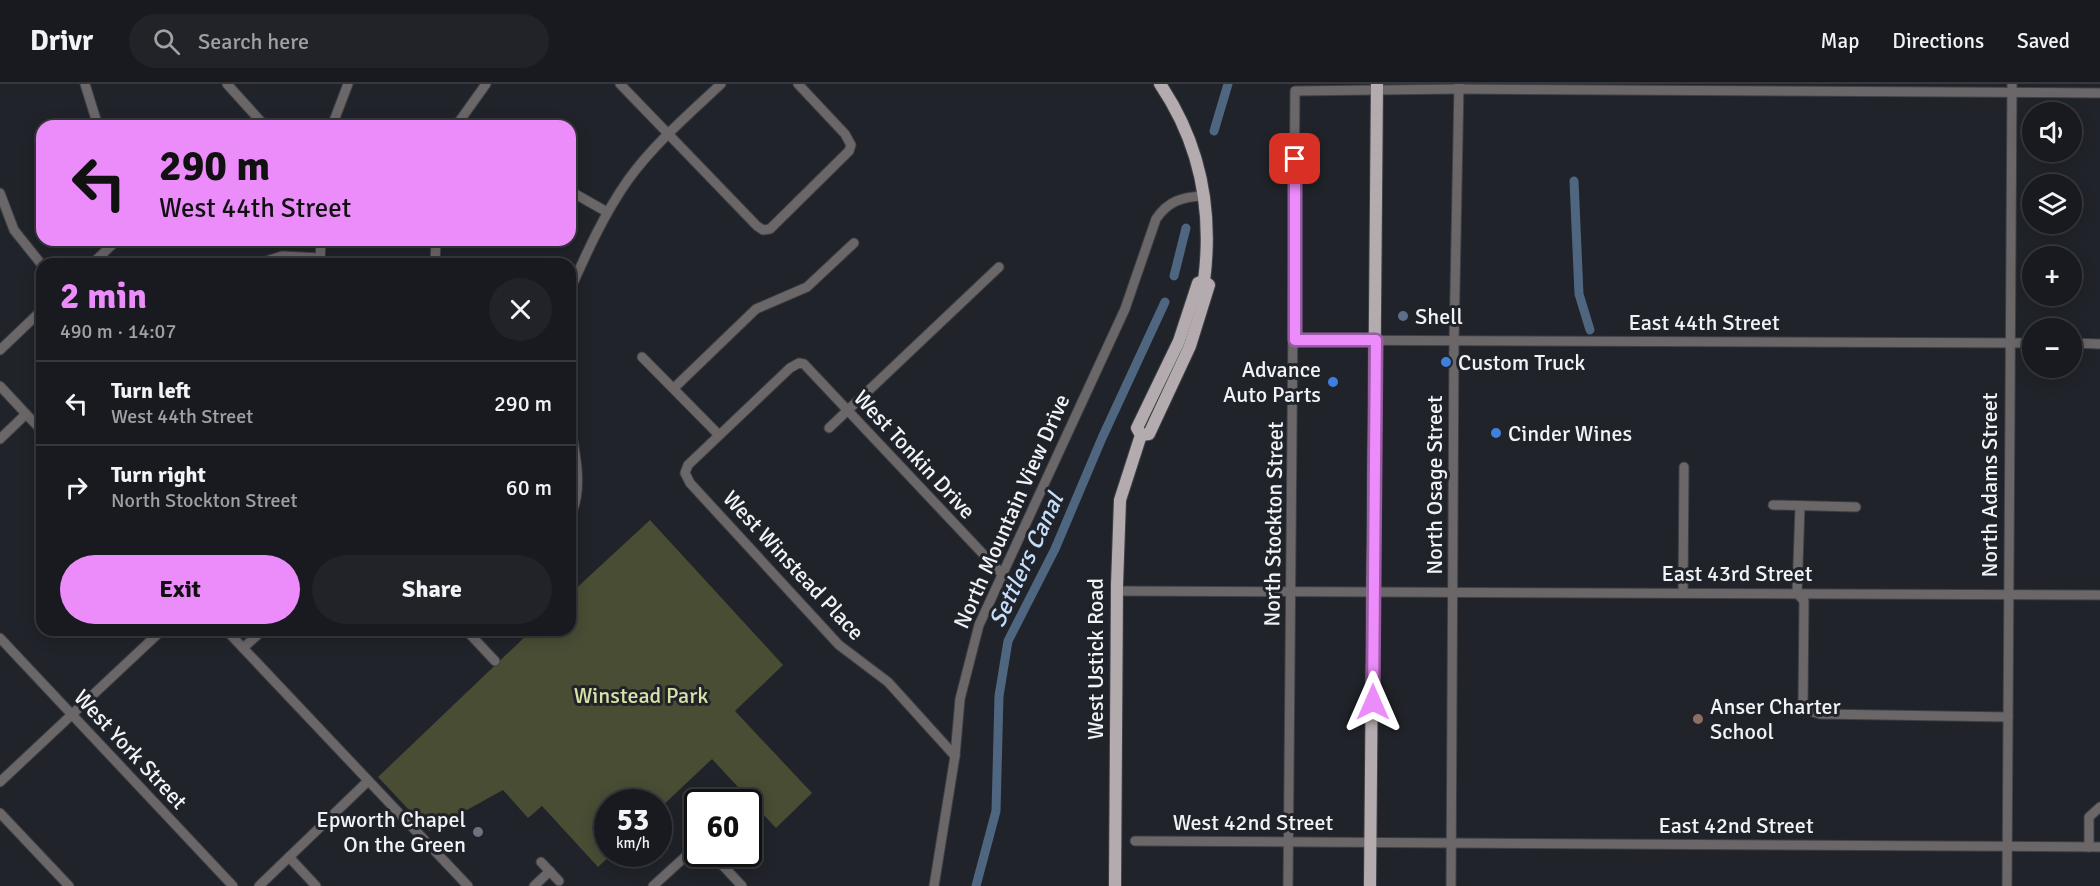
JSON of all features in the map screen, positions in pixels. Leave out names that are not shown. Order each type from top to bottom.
[{"type":"main road","name":"West Ustick Road","points":[[1115,886],[1117,591],[1120,500],[1141,435],[1137,428],[1179,341],[1198,283],[1204,281],[1208,255],[1202,178],[1192,143],[1160,84]]},
{"type":"main road","points":[[1370,886],[1377,87]]},
{"type":"street","points":[[85,84],[96,120]]},
{"type":"street","points":[[227,84],[260,120]]},
{"type":"street","points":[[334,120],[348,84]]},
{"type":"street","points":[[460,120],[486,84]]},
{"type":"street","points":[[620,84],[763,230],[770,228],[849,151],[851,145],[845,134],[798,84]]},
{"type":"street","points":[[576,278],[608,212],[629,178],[668,135],[721,84]]},
{"type":"street","name":"North Osage Street","points":[[1451,886],[1454,341],[1459,86]]},
{"type":"street","points":[[1377,87],[1952,87],[2089,89],[2100,93]]},
{"type":"street","name":"North Stockton Street","points":[[1288,886],[1295,340],[1295,91],[1377,87]]},
{"type":"street","name":"North Adams Street","points":[[2007,886],[2012,88]]},
{"type":"street","points":[[0,193],[14,230],[37,258]]},
{"type":"street","points":[[576,194],[608,212]]},
{"type":"street","name":"North Mountain View Drive","points":[[934,886],[955,756],[960,699],[970,654],[1001,573],[1125,309],[1156,219],[1164,207],[1175,201],[1203,196]]},
{"type":"street","points":[[674,388],[756,309],[807,287],[855,243]]},
{"type":"street","points":[[98,258],[111,246]]},
{"type":"street","points":[[276,258],[282,256],[297,258]]},
{"type":"street","points":[[829,428],[999,267]]},
{"type":"street","points":[[0,350],[36,316]]},
{"type":"street","name":"East 44th Street","points":[[1295,340],[2022,343]]},
{"type":"street","points":[[2082,344],[2100,344]]},
{"type":"street","points":[[642,357],[719,435]]},
{"type":"street","name":"West Tonkin Drive","points":[[719,435],[790,368],[799,363],[807,366],[1001,573]]},
{"type":"street","points":[[0,386],[36,425]]},
{"type":"street","points":[[0,439],[26,414]]},
{"type":"street","name":"West Winstead Place","points":[[719,435],[688,465],[685,473],[690,483],[838,645],[888,682],[955,756]]},
{"type":"street","points":[[1683,592],[1684,466]]},
{"type":"street","points":[[576,480],[576,498]]},
{"type":"street","points":[[1773,505],[1856,507]]},
{"type":"street","points":[[1800,506],[1797,593],[1804,601],[1803,702],[1806,710],[1820,714],[2008,717]]},
{"type":"street","name":"East 43rd Street","points":[[1117,591],[1374,590],[2100,595]]},
{"type":"street","points":[[0,782],[156,636]]},
{"type":"street","points":[[232,636],[468,886]]},
{"type":"street","points":[[243,648],[256,636]]},
{"type":"street","points":[[472,636],[495,661]]},
{"type":"street","name":"West York Street","points":[[0,638],[233,886]]},
{"type":"street","points":[[259,886],[368,781]]},
{"type":"street","points":[[2089,847],[2090,817],[2099,809]]},
{"type":"street","points":[[0,813],[69,886]]},
{"type":"street","name":"West 42nd Street","points":[[1135,841],[1371,843]]},
{"type":"street","name":"East 42nd Street","points":[[1371,843],[2100,847]]},
{"type":"street","points":[[289,857],[316,886]]},
{"type":"street","points":[[653,886],[684,858]]},
{"type":"street","points":[[541,862],[559,881]]},
{"type":"street","points":[[724,867],[742,886]]},
{"type":"street","points":[[534,886],[550,871]]},
{"type":"green space","name":"Winstead Park","points":[[650,520],[783,665],[735,711],[812,793],[776,828],[762,813],[762,789],[740,789],[712,759],[672,797],[672,789],[594,789],[594,863],[542,806],[528,818],[503,790],[429,831],[378,777],[526,636],[576,636],[576,588]]},
{"type":"waterway","name":"Settlers Canal","points":[[1214,131],[1228,84]]},
{"type":"waterway","points":[[1574,181],[1579,294],[1590,330]]},
{"type":"waterway","name":"Settlers Canal","points":[[1174,276],[1186,228]]},
{"type":"waterway","name":"Settlers Canal","points":[[976,886],[996,811],[999,696],[1008,641],[1055,549],[1102,438],[1165,302]]},
{"type":"place","name":"Shell","points":[[1403,316]]},
{"type":"place","name":"Custom Truck","points":[[1446,362]]},
{"type":"place","name":"Advance Auto Parts","points":[[1333,382]]},
{"type":"place","name":"Cinder Wines","points":[[1496,433]]},
{"type":"place","name":"Anser Charter School","points":[[1698,719]]},
{"type":"place","name":"Epworth Chapel On the Green","points":[[478,832]]},
{"type":"route","points":[[1295,159],[1295,340],[1376,340],[1373,702]]}]
